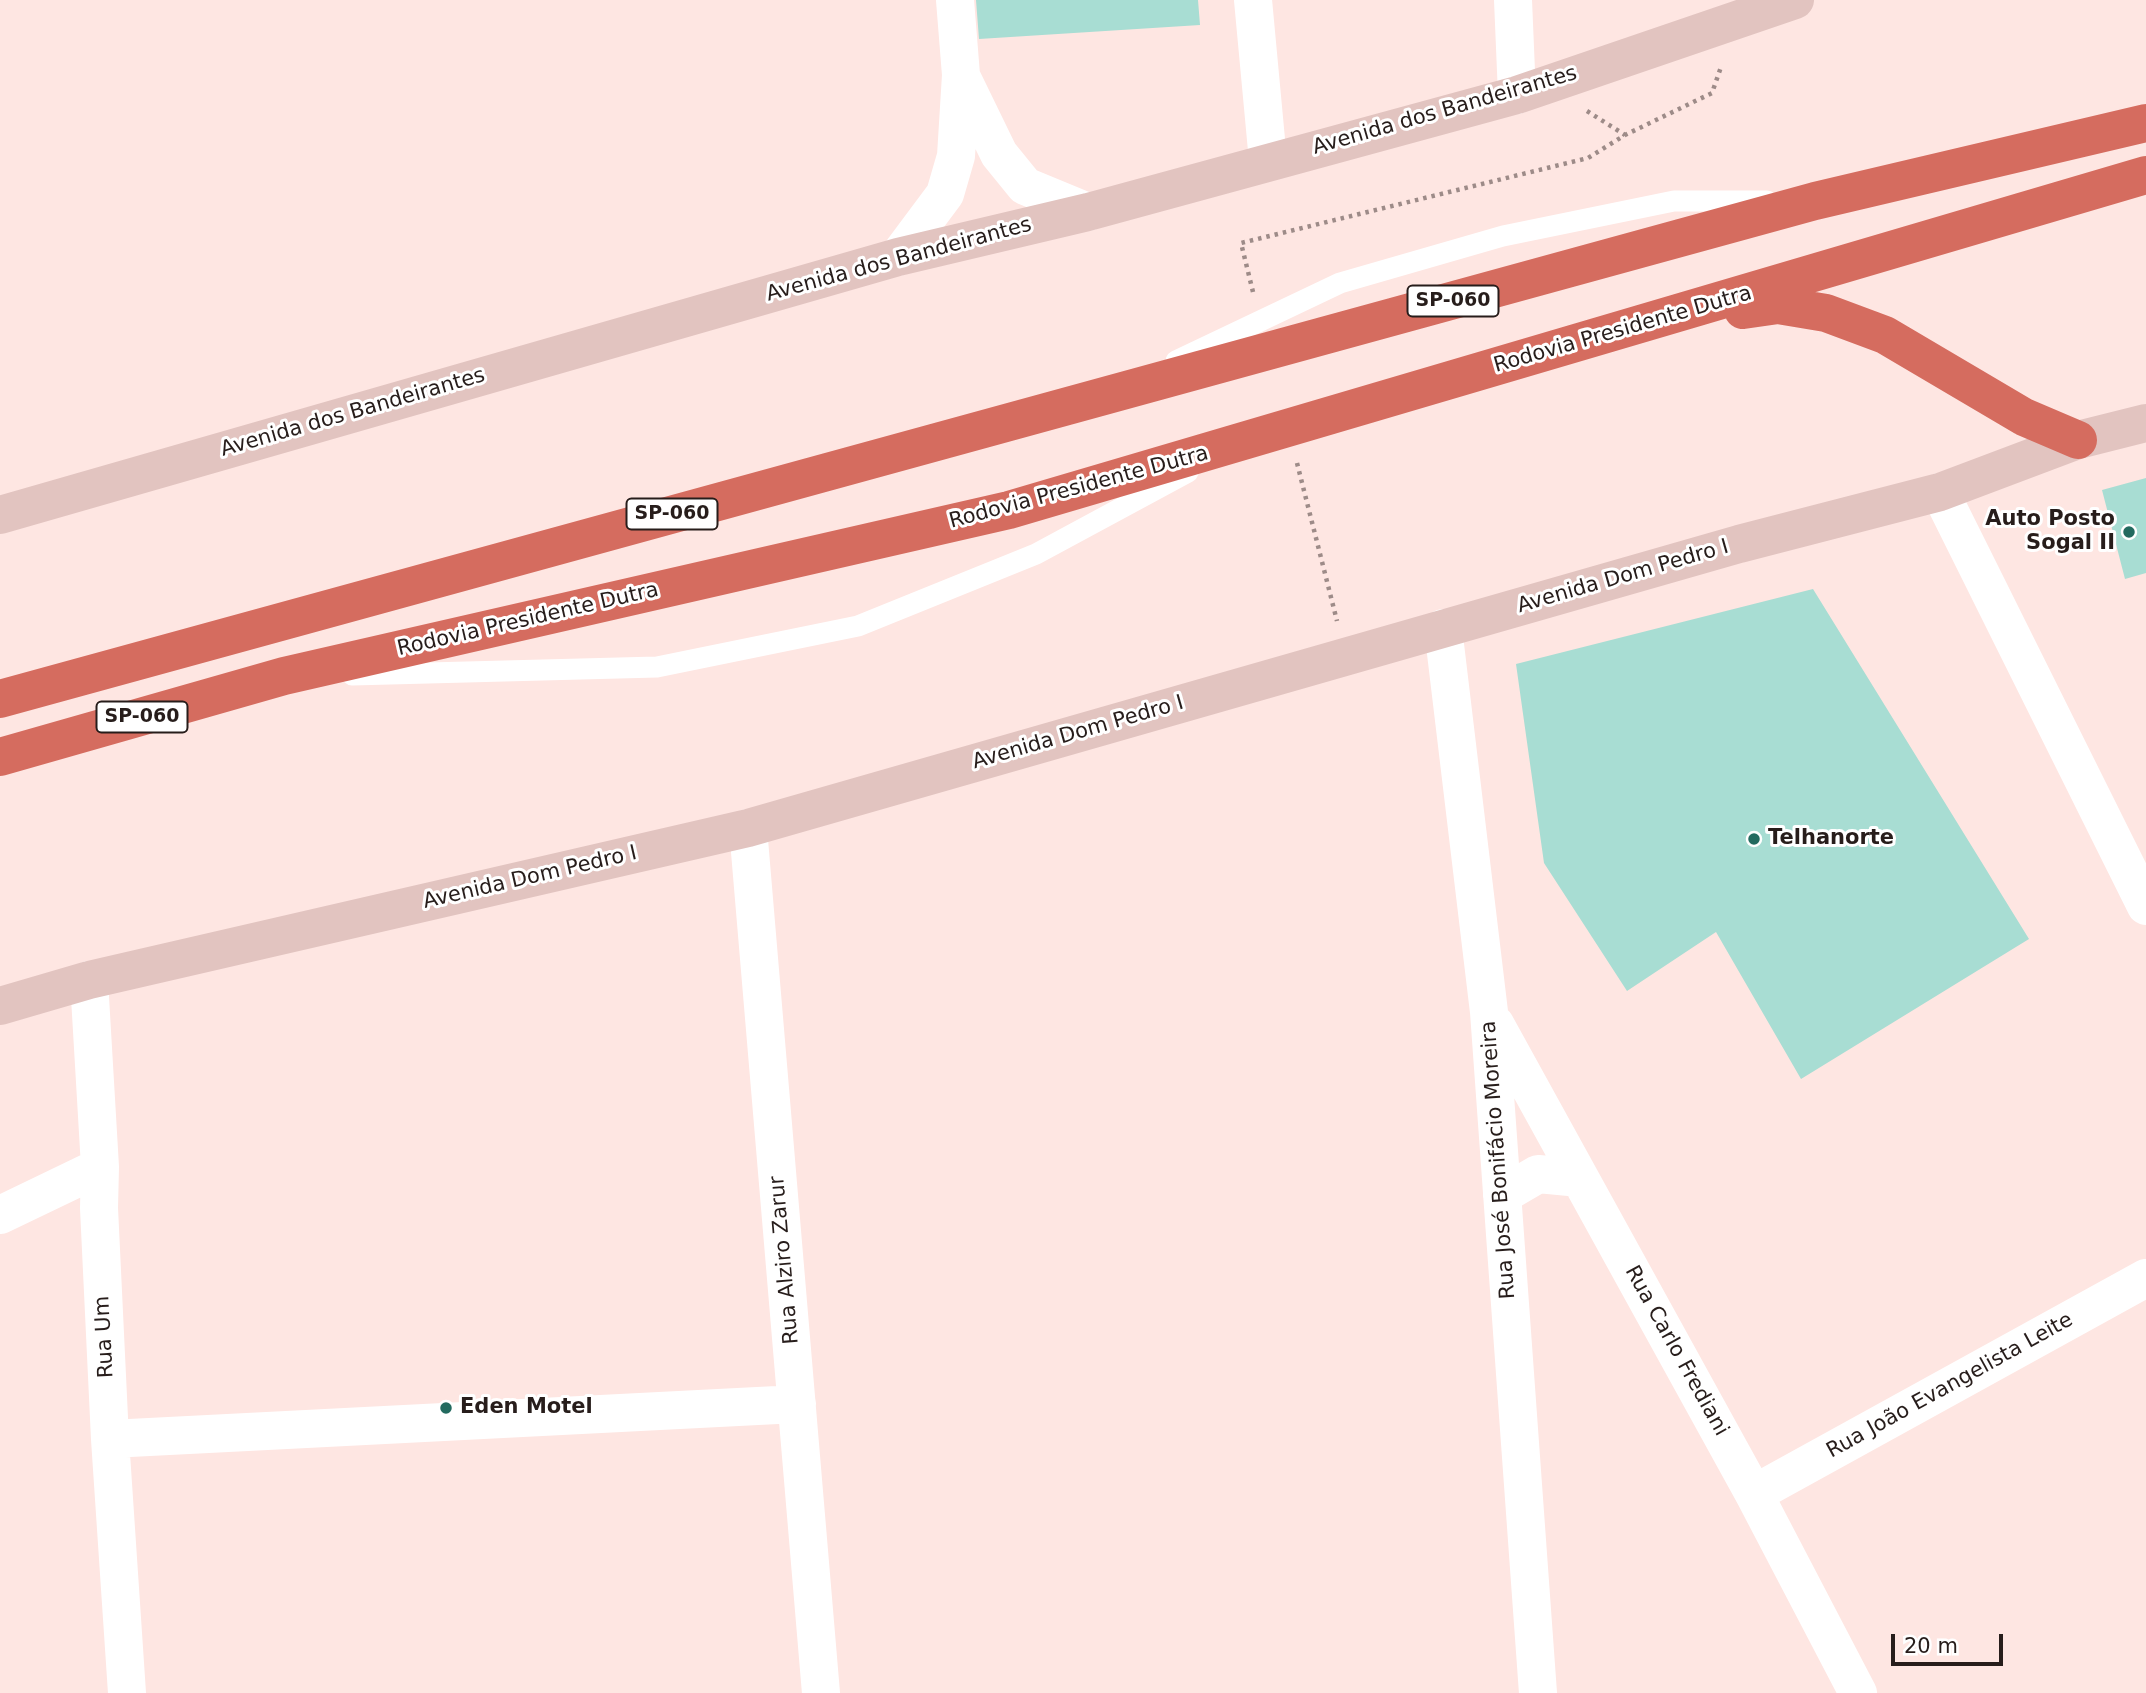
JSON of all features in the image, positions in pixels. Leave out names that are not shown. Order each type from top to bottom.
[{"type":"highway","name":"SP-060","points":[[0,699],[1815,201],[2146,123]]},
{"type":"highway","name":"Rodovia Presidente Dutra","points":[[0,757],[284,676],[1009,510],[2146,175]]},
{"type":"highway","points":[[1651,322],[1778,305],[1826,313],[1885,335],[2024,417],[2078,440]]},
{"type":"main road","name":"Avenida dos Bandeirantes","points":[[0,515],[898,257],[1088,212],[1268,160],[1517,95],[1795,0]]},
{"type":"main road","name":"Avenida Dom Pedro I","points":[[0,1006],[89,980],[748,828],[1739,544],[1940,492],[2078,440],[2146,423]]},
{"type":"street","points":[[898,257],[945,194],[956,156],[961,75],[955,0]]},
{"type":"street","points":[[1253,0],[1268,160]]},
{"type":"street","points":[[1513,0],[1517,95]]},
{"type":"street","points":[[961,75],[999,154],[1025,186],[1088,212]]},
{"type":"street","points":[[1940,492],[2146,906]]},
{"type":"street","name":"Rua José Bonifácio Moreira","points":[[1443,628],[1489,1012],[1538,1693]]},
{"type":"street","name":"Rua Alziro Zarur","points":[[748,828],[821,1693]]},
{"type":"street","name":"Rua Um","points":[[89,980],[100,1167],[110,1439],[127,1693]]},
{"type":"street","name":"Rua Carlo Frediani","points":[[1489,1012],[1754,1494],[1858,1693]]},
{"type":"street","points":[[0,1215],[100,1167]]},
{"type":"street","points":[[1502,1195],[1538,1174],[1580,1178]]},
{"type":"street","name":"Rua João Evangelista Leite","points":[[1754,1494],[2146,1278]]},
{"type":"street","points":[[110,1439],[797,1404]]},
{"type":"lane","points":[[284,676],[657,667],[858,626],[1036,554],[1241,442]]},
{"type":"path","points":[[1588,158],[1625,135],[1712,93],[1736,21]]},
{"type":"building","points":[[976,0],[1198,0],[1200,25],[979,39]]},
{"type":"building","name":"Auto Posto Sogal II","points":[[2146,478],[2146,573],[2125,579],[2102,490]]},
{"type":"building","name":"Telhanorte","points":[[1813,589],[2029,939],[1801,1079],[1716,932],[1627,991],[1544,863],[1516,664]]},
{"type":"place","name":"Auto Posto Sogal II","points":[[2129,532]]},
{"type":"place","name":"Telhanorte","points":[[1754,839]]},
{"type":"place","name":"Eden Motel","points":[[446,1408]]}]
